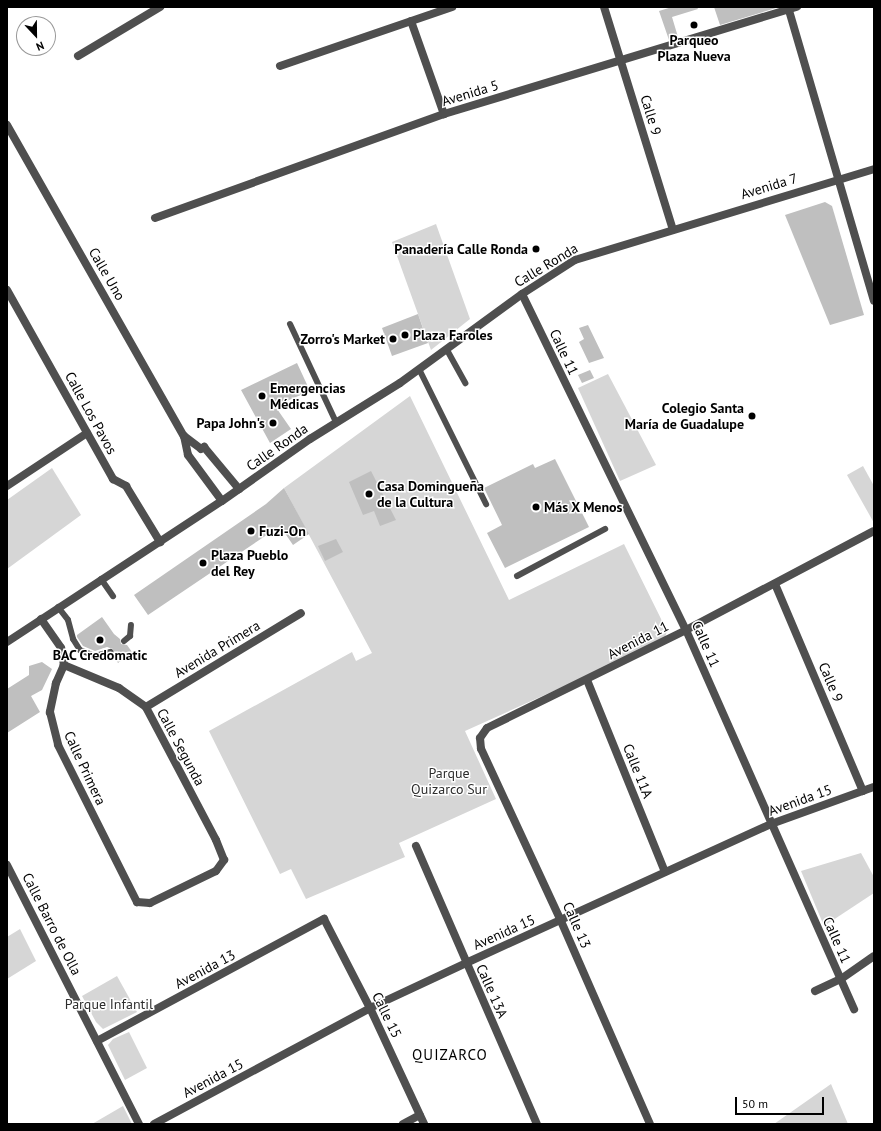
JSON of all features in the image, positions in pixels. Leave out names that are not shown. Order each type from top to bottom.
[{"type":"street","points":[[78,56],[160,7]]},
{"type":"street","points":[[280,66],[452,7]]},
{"type":"street","name":"Calle 9","points":[[604,7],[673,230]]},
{"type":"street","name":"Avenida 5","points":[[155,218],[444,114],[788,8],[797,7]]},
{"type":"street","points":[[788,8],[840,179],[874,301]]},
{"type":"street","points":[[411,21],[444,114]]},
{"type":"street","name":"Calle Uno","points":[[7,125],[184,436],[188,455],[222,501]]},
{"type":"street","name":"Avenida 7","points":[[673,230],[874,169]]},
{"type":"street","name":"Calle Ronda","points":[[7,642],[58,607],[222,501],[336,422],[419,369],[522,294],[575,260],[673,230]]},
{"type":"street","name":"Calle Los Pavos","points":[[7,290],[113,479],[126,486],[160,542]]},
{"type":"street","name":"Calle 11","points":[[522,294],[686,630],[854,1009]]},
{"type":"street","points":[[7,486],[87,433]]},
{"type":"street","name":"Calle Uno","points":[[184,436],[201,448],[204,447],[239,489]]},
{"type":"street","name":"Avenida 11","points":[[480,738],[487,728],[686,630],[874,531]]},
{"type":"street","name":"Calle 9","points":[[775,584],[863,791]]},
{"type":"street","name":"Avenida Primera","points":[[146,707],[301,613]]},
{"type":"street","points":[[41,619],[61,648],[64,666]]},
{"type":"street","name":"Calle Segunda","points":[[64,666],[119,688],[146,707],[216,840],[224,860]]},
{"type":"street","name":"Calle Primera","points":[[64,666],[56,683],[50,712],[53,729],[62,752],[137,902],[150,903],[216,871],[224,860]]},
{"type":"street","name":"Calle 11A","points":[[587,680],[665,872]]},
{"type":"street","name":"Calle 13","points":[[480,738],[481,750],[561,921],[650,1124]]},
{"type":"street","name":"Avenida 15","points":[[154,1124],[370,1008],[466,963],[771,824],[874,787]]},
{"type":"street","name":"Calle 13A","points":[[416,846],[537,1124]]},
{"type":"street","name":"Calle Barro de Olla","points":[[7,864],[139,1124]]},
{"type":"street","name":"Avenida 13","points":[[97,1041],[324,919]]},
{"type":"street","name":"Calle 15","points":[[324,919],[370,1008],[424,1124]]},
{"type":"street","points":[[815,991],[841,979],[874,956]]},
{"type":"street","points":[[404,1124],[420,1115]]},
{"type":"lane","points":[[290,324],[336,422]]},
{"type":"lane","points":[[447,350],[465,382]]},
{"type":"lane","points":[[419,369],[486,504]]},
{"type":"lane","points":[[517,576],[605,529]]},
{"type":"lane","points":[[101,579],[113,596]]},
{"type":"lane","points":[[58,607],[68,620],[73,639],[80,650],[95,656],[110,652]]},
{"type":"lane","points":[[124,641],[130,636],[131,625]]},
{"type":"green space","points":[[436,224],[470,319],[431,350],[392,242]]},
{"type":"green space","points":[[608,374],[656,465],[620,481],[578,388]]},
{"type":"green space","name":"Parque Quizarco Sur","points":[[410,396],[509,600],[624,544],[667,631],[664,641],[465,731],[496,799],[399,843],[405,857],[306,899],[291,869],[280,874],[209,731],[352,652],[356,661],[372,653],[284,488]]},
{"type":"green space","points":[[863,466],[874,486],[874,523],[847,475]]},
{"type":"green space","points":[[52,468],[81,515],[7,569],[7,500]]},
{"type":"green space","points":[[861,853],[874,877],[874,893],[824,926],[801,871]]},
{"type":"green space","points":[[20,929],[36,961],[7,979],[7,937]]},
{"type":"green space","name":"Parque Infantil","points":[[117,976],[137,1012],[103,1029],[96,1022],[82,996]]},
{"type":"green space","points":[[129,1032],[147,1068],[125,1080],[108,1045],[113,1039]]},
{"type":"green space","points":[[831,1084],[848,1124],[774,1124]]},
{"type":"green space","points":[[123,1106],[132,1124],[92,1124]]},
{"type":"building","points":[[672,7],[697,7],[698,9],[672,17],[678,37],[669,40],[659,11]]},
{"type":"building","points":[[714,7],[776,7],[776,8],[720,25]]},
{"type":"building","points":[[825,202],[832,206],[864,315],[830,325],[785,215]]},
{"type":"building","name":"Plaza Faroles","points":[[418,314],[428,343],[392,356],[382,328]]},
{"type":"building","points":[[588,325],[604,358],[589,363],[579,342],[584,339],[579,328]]},
{"type":"building","points":[[297,363],[310,391],[275,406],[291,429],[270,443],[241,390]]},
{"type":"building","points":[[590,370],[594,378],[582,383],[578,375]]},
{"type":"building","name":"Más X Menos","points":[[555,459],[589,527],[505,568],[487,533],[502,525],[484,488],[533,464],[535,468]]},
{"type":"building","name":"Casa Domingueña de la Cultura","points":[[371,471],[396,520],[380,526],[374,511],[363,515],[349,482]]},
{"type":"building","name":"Plaza Pueblo del Rey","points":[[284,488],[309,534],[293,545],[280,526],[148,615],[134,595],[266,504]]},
{"type":"building","points":[[336,539],[343,552],[325,561],[318,546]]},
{"type":"building","name":"BAC Credomatic","points":[[102,617],[114,634],[120,639],[121,644],[127,645],[132,652],[118,663],[113,655],[113,649],[107,647],[95,651],[83,646],[77,637],[77,635]]},
{"type":"building","points":[[42,662],[52,669],[42,690],[31,696],[40,712],[7,733],[7,689],[29,675],[29,666]]},
{"type":"place","name":"Parqueo Plaza Nueva","points":[[694,25]]},
{"type":"place","name":"Panadería Calle Ronda","points":[[536,249]]},
{"type":"place","name":"Plaza Faroles","points":[[405,335]]},
{"type":"place","name":"Zorro's Market","points":[[393,339]]},
{"type":"place","name":"Emergencias Médicas","points":[[262,396]]},
{"type":"place","name":"Colegio Santa María de Guadalupe","points":[[752,416]]},
{"type":"place","name":"Papa John's","points":[[273,423]]},
{"type":"place","name":"Casa Domingueña de la Cultura","points":[[369,494]]},
{"type":"place","name":"Más X Menos","points":[[536,507]]},
{"type":"place","name":"Fuzi-On","points":[[251,531]]},
{"type":"place","name":"Plaza Pueblo del Rey","points":[[203,563]]},
{"type":"place","name":"BAC Credomatic","points":[[100,640]]},
{"type":"district","name":"QUIZARCO","points":[[450,1055]]}]
